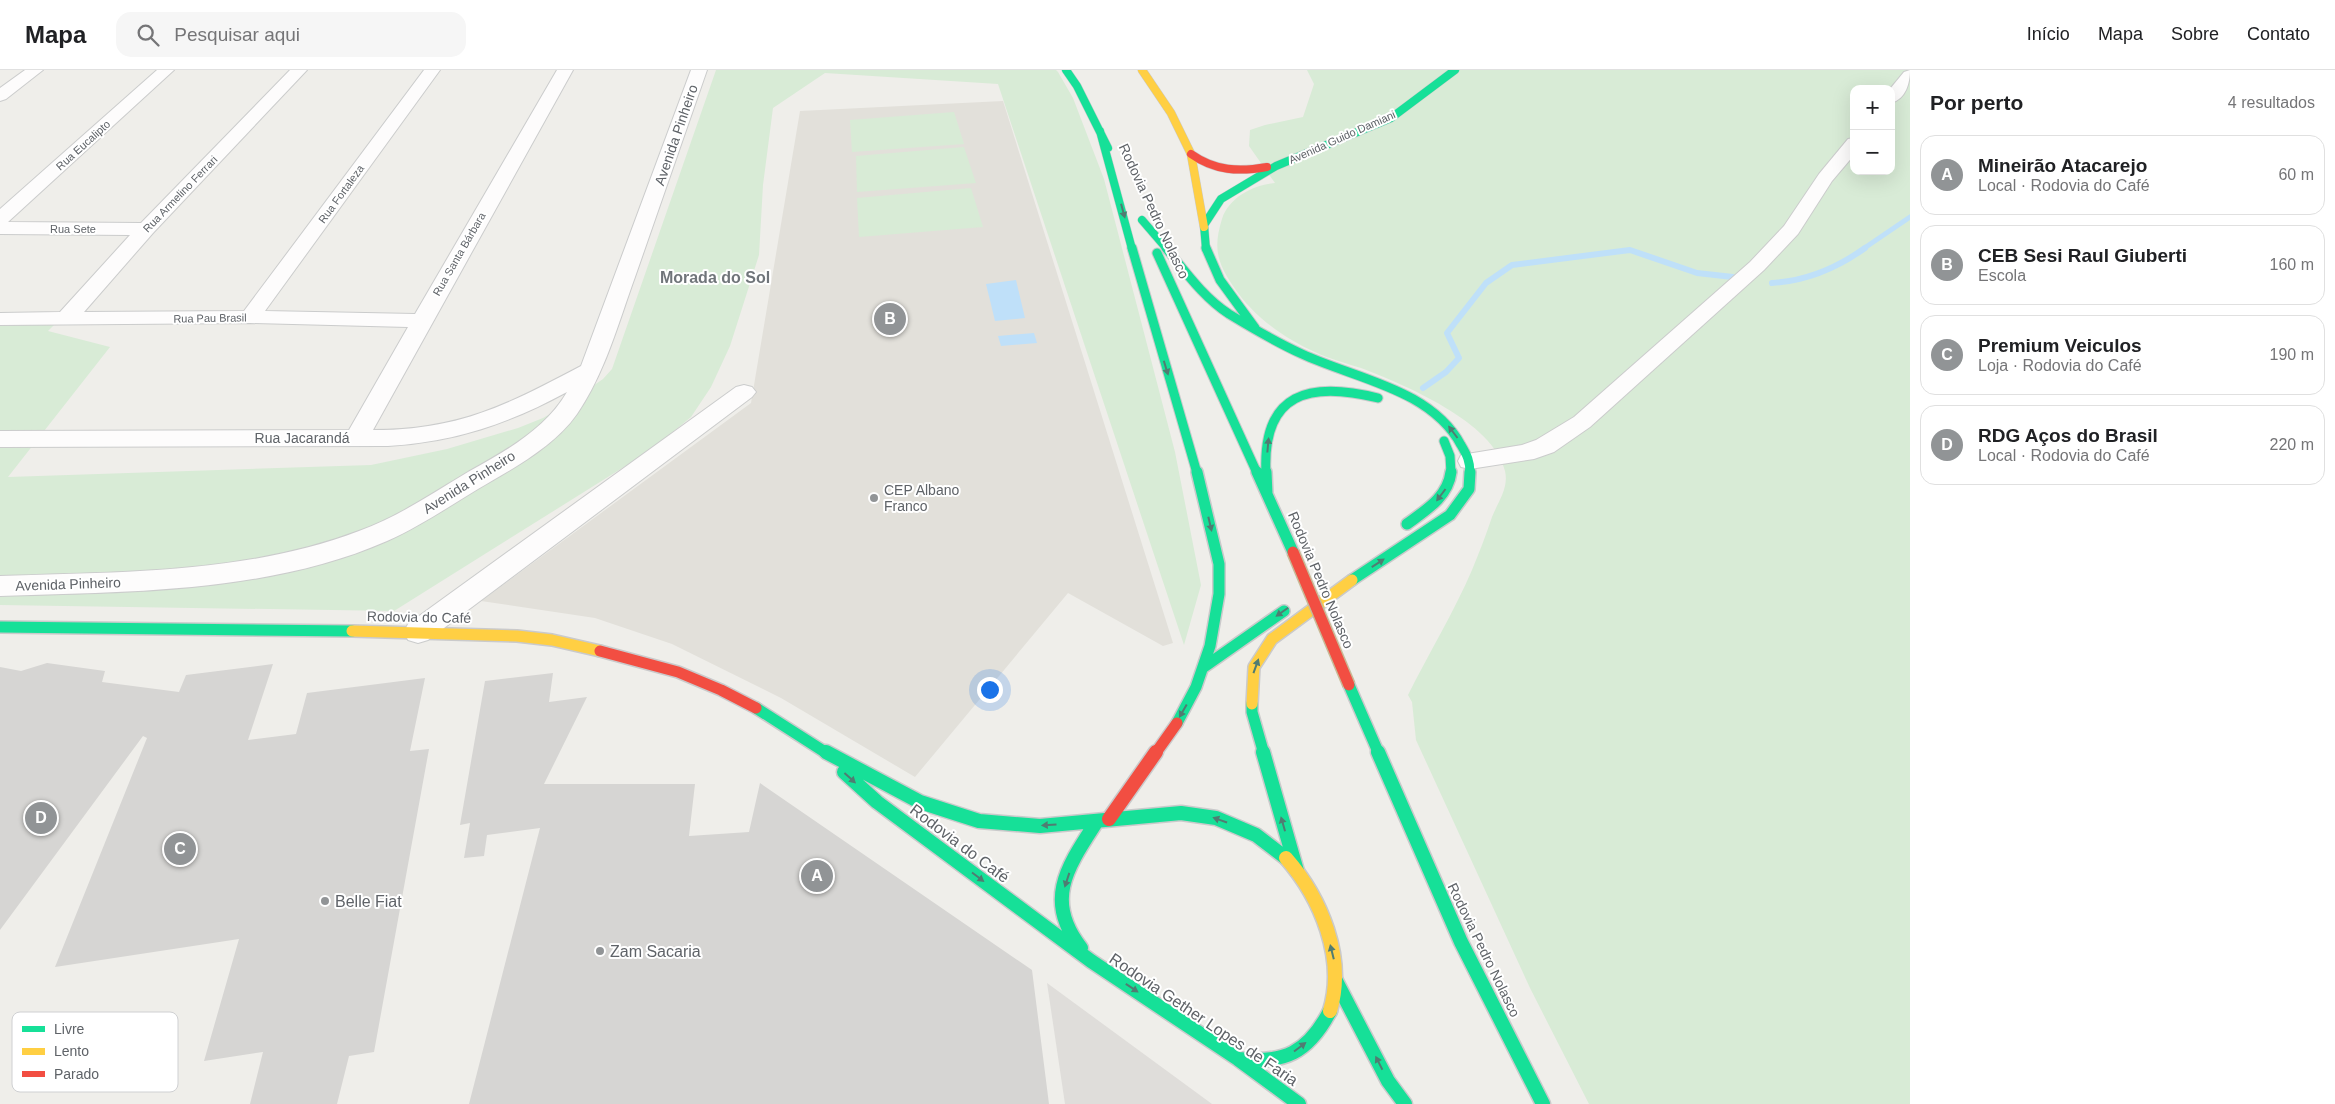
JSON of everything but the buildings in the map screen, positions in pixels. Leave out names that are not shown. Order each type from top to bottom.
[{"type":"main road","name":"Rodovia Pedro Nolasco","points":[[1066,70],[1077,86],[1129,193]]},
{"type":"main road","points":[[1142,70],[1171,113],[1191,154],[1211,260],[1226,288],[1255,328],[1302,354],[1393,390],[1424,405],[1452,430],[1470,460],[1469,489],[1450,515],[1351,580],[1272,640],[1254,667],[1252,712],[1297,871],[1325,924],[1336,969],[1336,981],[1335,1000],[1327,1018],[1311,1038],[1289,1055],[1268,1061],[1238,1058]]},
{"type":"main road","name":"Avenida Guido Damiani","points":[[1204,227],[1215,206],[1222,199],[1276,166],[1391,118],[1455,70]]},
{"type":"main road","points":[[1091,962],[1062,916],[1064,891],[1073,864],[1083,842],[1164,745],[1187,704],[1204,667],[1212,634],[1220,584],[1217,555],[1198,474],[1151,318],[1100,131]]},
{"type":"main road","name":"Avenida Guido Damiani","points":[[1191,154],[1206,165],[1220,169],[1251,171],[1276,166]]},
{"type":"main road","name":"Rodovia Pedro Nolasco","points":[[1255,328],[1209,300],[1140,216],[1267,494],[1461,942],[1543,1104]]},
{"type":"main road","points":[[1267,494],[1267,443],[1272,423],[1280,407],[1300,393],[1314,389],[1348,390],[1386,400]]},
{"type":"main road","points":[[1394,533],[1434,505],[1448,486],[1453,469],[1451,451],[1438,433],[1419,416],[1411,412]]},
{"type":"main road","points":[[1204,667],[1323,583]]},
{"type":"main road","name":"Rodovia do Café","points":[[0,627],[418,632],[517,636],[552,640],[678,672],[721,690],[769,715],[814,746],[920,802],[979,821],[1040,826],[1103,820]]},
{"type":"main road","name":"Rodovia do Café","points":[[814,746],[877,802],[1091,962]]},
{"type":"main road","points":[[1103,820],[1181,813],[1216,818],[1256,835],[1285,857],[1297,871]]},
{"type":"main road","name":"Rodovia Gether Lopes de Faria","points":[[1091,962],[1238,1058],[1299,1104]]},
{"type":"main road","points":[[1336,981],[1388,1081],[1405,1104]]},
{"type":"street","points":[[0,96],[35,70]]},
{"type":"street","name":"Rua Eucalipto","points":[[0,219],[166,70]]},
{"type":"street","name":"Rua Armelino Ferrari","points":[[65,320],[146,229],[299,70]]},
{"type":"street","name":"Rua Fortaleza","points":[[250,317],[432,70]]},
{"type":"street","name":"Rua Santa Bárbara","points":[[356,438],[565,70]]},
{"type":"street","name":"Avenida Pinheiro","points":[[0,586],[133,582],[205,576],[269,566],[319,555],[368,538],[420,513],[530,444],[564,414],[591,370],[699,70]]},
{"type":"street","points":[[1895,93],[1910,75]]},
{"type":"street","points":[[0,84],[18,83]]},
{"type":"street","points":[[1470,460],[1525,453],[1545,446],[1582,422],[1757,266],[1791,230],[1825,178],[1850,148]]},
{"type":"street","name":"Rua Sete","points":[[0,228],[146,229]]},
{"type":"street","name":"Rua Pau Brasil","points":[[0,320],[250,317],[421,321]]},
{"type":"street","name":"Rua Jacarandá","points":[[0,439],[356,438],[415,436],[468,426],[534,401],[591,370]]},
{"type":"street","points":[[418,632],[744,392]]},
{"type":"shaded area","name":"CEP Albano Franco","points":[[1003,101],[1173,643],[1163,646],[1068,593],[915,777],[781,698],[672,644],[595,618],[481,601],[751,403],[800,111]]},
{"type":"shaded area","points":[[1047,983],[1212,1104],[1065,1104]]},
{"type":"green space","points":[[716,70],[1056,70],[1058,72],[1073,98],[1104,179],[1175,452],[1201,585],[1184,645],[998,84],[825,73],[773,108],[763,185],[759,255],[730,346],[711,387],[691,417],[651,450],[394,611],[0,605],[0,326],[56,323],[48,331],[110,347],[8,477],[371,465],[447,449],[518,428],[543,418],[564,406],[603,379],[612,369]]},
{"type":"green space","points":[[1307,70],[1910,70],[1910,1104],[1589,1104],[1530,988],[1416,740],[1412,702],[1408,695],[1465,586],[1502,495],[1506,483],[1505,471],[1497,453],[1484,436],[1445,407],[1379,375],[1320,354],[1291,340],[1269,325],[1241,297],[1220,262],[1217,247],[1219,229],[1225,211],[1236,198],[1251,189],[1275,183],[1249,146],[1250,130],[1303,117],[1314,84]]},
{"type":"green space","points":[[954,112],[964,144],[852,152],[850,120]]},
{"type":"green space","points":[[964,147],[976,183],[857,192],[856,156]]},
{"type":"green space","points":[[971,188],[983,227],[859,237],[857,198]]},
{"type":"water","points":[[1016,280],[1025,318],[995,321],[986,284]]},
{"type":"water","points":[[1034,333],[1037,343],[1001,346],[998,336]]},
{"type":"waterway","points":[[1863,249],[1910,217]]},
{"type":"waterway","points":[[1772,283],[1797,280],[1821,272],[1844,262],[1865,248]]},
{"type":"waterway","points":[[1423,388],[1446,372],[1459,358],[1447,333],[1486,283],[1512,265],[1630,250],[1697,273],[1733,277]]},
{"type":"traffic: fast","points":[[1066,70],[1077,86],[1108,148]]},
{"type":"traffic: fast","points":[[1255,328],[1229,294],[1206,252],[1203,238],[1204,225],[1214,208],[1221,199],[1276,166],[1391,118],[1455,70]]},
{"type":"traffic: fast","points":[[1100,131],[1150,314],[1197,473],[1219,564],[1219,594],[1210,646],[1196,687],[1177,723]]},
{"type":"traffic: fast","points":[[1142,220],[1209,300],[1229,314],[1302,354],[1393,390],[1424,405],[1453,430],[1470,461],[1469,489],[1450,515],[1352,580]]},
{"type":"traffic: fast","points":[[1157,253],[1293,552]]},
{"type":"traffic: fast","points":[[1267,494],[1267,444],[1273,424],[1282,409],[1294,399],[1308,392],[1324,390],[1360,393],[1378,398]]},
{"type":"traffic: fast","points":[[1407,524],[1438,499],[1450,480],[1452,468],[1444,441]]},
{"type":"traffic: fast","points":[[1204,667],[1284,611]]},
{"type":"traffic: fast","points":[[0,627],[352,631]]},
{"type":"traffic: fast","points":[[1349,685],[1461,942],[1543,1104]]},
{"type":"traffic: fast","points":[[1252,704],[1252,712],[1297,871]]},
{"type":"traffic: fast","points":[[756,708],[814,746],[920,802],[979,821],[1040,826],[1181,813],[1216,818],[1256,835],[1286,858]]},
{"type":"traffic: fast","points":[[844,772],[877,802],[1091,961],[1238,1059],[1299,1104]]},
{"type":"traffic: fast","points":[[1081,948],[1070,934],[1064,922],[1061,905],[1062,893],[1065,880],[1076,854],[1097,821]]},
{"type":"traffic: fast","points":[[1336,981],[1388,1081],[1405,1104]]},
{"type":"traffic: fast","points":[[1238,1059],[1269,1061],[1288,1055],[1305,1044],[1313,1036],[1330,1011]]},
{"type":"traffic: slow","points":[[1142,70],[1171,113],[1191,154],[1204,227]]},
{"type":"traffic: slow","points":[[1252,704],[1254,667],[1272,639],[1352,580]]},
{"type":"traffic: slow","points":[[352,631],[517,636],[552,640],[600,651]]},
{"type":"traffic: slow","points":[[1286,858],[1300,873],[1310,889],[1330,942],[1335,979],[1334,996],[1330,1011]]},
{"type":"traffic: jam","points":[[1191,154],[1209,165],[1227,170],[1237,171],[1267,167]]},
{"type":"traffic: jam","points":[[1293,552],[1349,685]]},
{"type":"traffic: jam","points":[[600,651],[678,672],[721,690],[756,708]]},
{"type":"traffic: jam","points":[[1109,819],[1177,723]]},
{"type":"place","name":"CEB Sesi Raul Giuberti","points":[[890,319]]},
{"type":"place","name":"CEP Albano Franco","points":[[874,498]]},
{"type":"place","name":"RDG Aços do Brasil","points":[[41,818]]},
{"type":"place","name":"Premium Veiculos","points":[[180,849]]},
{"type":"place","name":"Mineirão Atacarejo","points":[[817,876]]},
{"type":"place","name":"Belle Fiat","points":[[325,901]]},
{"type":"place","name":"Zam Sacaria","points":[[600,951]]},
{"type":"district","name":"Morada do Sol","points":[[715,277]]}]
